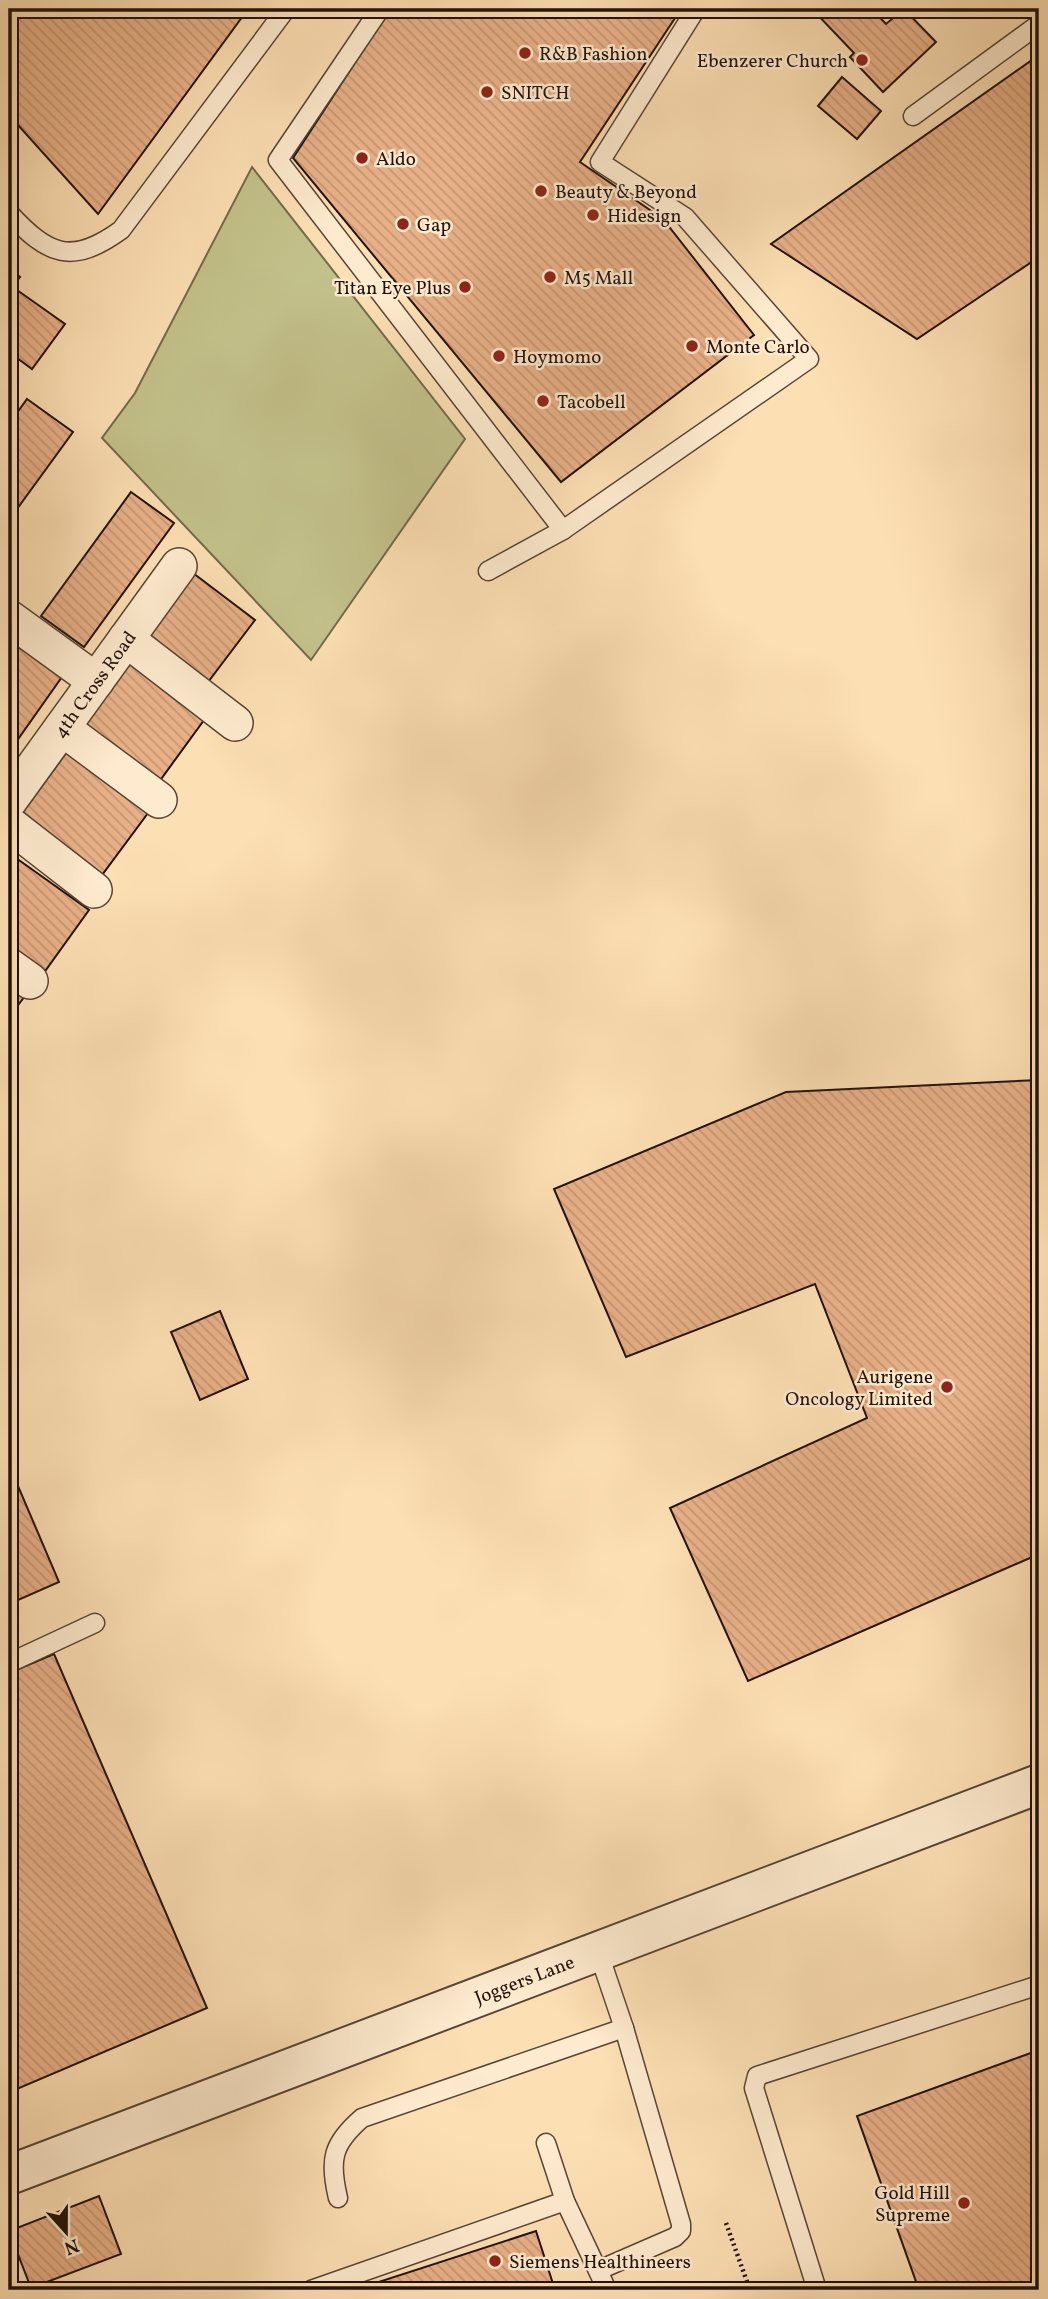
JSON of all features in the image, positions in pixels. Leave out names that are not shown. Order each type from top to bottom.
[{"type":"street","name":"4th Cross Road","points":[[9,801],[179,566]]},
{"type":"street","points":[[9,618],[96,681]]},
{"type":"street","points":[[126,639],[235,723]]},
{"type":"street","points":[[62,728],[159,800]]},
{"type":"street","points":[[9,824],[94,890]]},
{"type":"street","name":"Joggers Lane","points":[[9,2175],[1039,1784]]},
{"type":"lane","points":[[9,213],[30,236],[53,249],[72,252],[100,245],[121,230],[286,9]]},
{"type":"lane","points":[[380,9],[278,160],[563,530]]},
{"type":"lane","points":[[488,571],[563,530],[809,359],[685,217],[600,162],[696,9]]},
{"type":"lane","points":[[913,116],[1039,24]]},
{"type":"lane","points":[[9,1663],[95,1623]]},
{"type":"lane","points":[[598,1951],[624,2028],[681,2224],[681,2231],[675,2237],[599,2270]]},
{"type":"lane","points":[[817,2290],[754,2088],[757,2076],[1039,1985]]},
{"type":"lane","points":[[338,2198],[332,2174],[335,2154],[343,2134],[362,2118],[624,2028]]},
{"type":"lane","points":[[546,2143],[565,2201],[607,2290]]},
{"type":"lane","points":[[311,2290],[565,2201]]},
{"type":"path","points":[[726,2223],[750,2290]]},
{"type":"shaded area","points":[[252,167],[465,439],[311,660],[102,438],[135,393]]},
{"type":"building","points":[[9,9],[248,9],[98,214],[9,115]]},
{"type":"building","name":"M5 Mall","points":[[390,9],[681,9],[580,162],[663,219],[754,335],[561,482],[293,158]]},
{"type":"building","points":[[812,9],[872,9],[886,24],[904,9],[936,42],[883,92],[850,57],[854,53]]},
{"type":"building","points":[[1039,55],[1039,257],[917,339],[771,244]]},
{"type":"building","points":[[842,77],[881,111],[857,139],[818,106]]},
{"type":"building","points":[[9,268],[20,277],[9,292]]},
{"type":"building","points":[[17,290],[65,324],[32,369],[9,352],[9,302]]},
{"type":"building","points":[[27,399],[73,432],[9,520],[9,424]]},
{"type":"building","points":[[131,492],[174,523],[84,647],[41,616]]},
{"type":"building","points":[[189,570],[255,620],[205,686],[139,637]]},
{"type":"building","points":[[18,642],[64,674],[9,752],[9,656]]},
{"type":"building","points":[[129,659],[207,716],[156,786],[78,729]]},
{"type":"building","points":[[69,749],[151,809],[102,875],[20,816]]},
{"type":"building","points":[[9,853],[89,910],[43,974],[9,950]]},
{"type":"building","points":[[9,978],[28,992],[9,1017]]},
{"type":"building","name":"Aurigene Oncology Limited","points":[[1039,1080],[1039,1554],[748,1681],[670,1508],[867,1418],[815,1284],[626,1357],[554,1189],[786,1092]]},
{"type":"building","points":[[220,1311],[248,1379],[200,1400],[171,1332]]},
{"type":"building","points":[[9,1465],[59,1582],[9,1604]]},
{"type":"building","points":[[54,1654],[207,2008],[17,2089],[9,2070],[9,1673]]},
{"type":"building","name":"Gold Hill Supreme","points":[[1039,2050],[1039,2290],[919,2290],[857,2116]]},
{"type":"building","points":[[99,2196],[121,2254],[31,2288],[9,2231]]},
{"type":"building","name":"Siemens Healthineers","points":[[536,2231],[555,2290],[354,2290]]},
{"type":"place","name":"R&B Fashion","points":[[525,53]]},
{"type":"place","name":"Ebenzerer Church","points":[[862,60]]},
{"type":"place","name":"SNITCH","points":[[487,92]]},
{"type":"place","name":"Aldo","points":[[362,158]]},
{"type":"place","name":"Beauty & Beyond","points":[[541,191]]},
{"type":"place","name":"Hidesign","points":[[593,215]]},
{"type":"place","name":"Gap","points":[[403,224]]},
{"type":"place","name":"M5 Mall","points":[[550,277]]},
{"type":"place","name":"Titan Eye Plus","points":[[465,287]]},
{"type":"place","name":"Monte Carlo","points":[[692,346]]},
{"type":"place","name":"Hoymomo","points":[[499,356]]},
{"type":"place","name":"Tacobell","points":[[543,401]]},
{"type":"place","name":"Aurigene Oncology Limited","points":[[947,1387]]},
{"type":"place","name":"Gold Hill Supreme","points":[[964,2203]]},
{"type":"place","name":"Siemens Healthineers","points":[[495,2261]]}]
